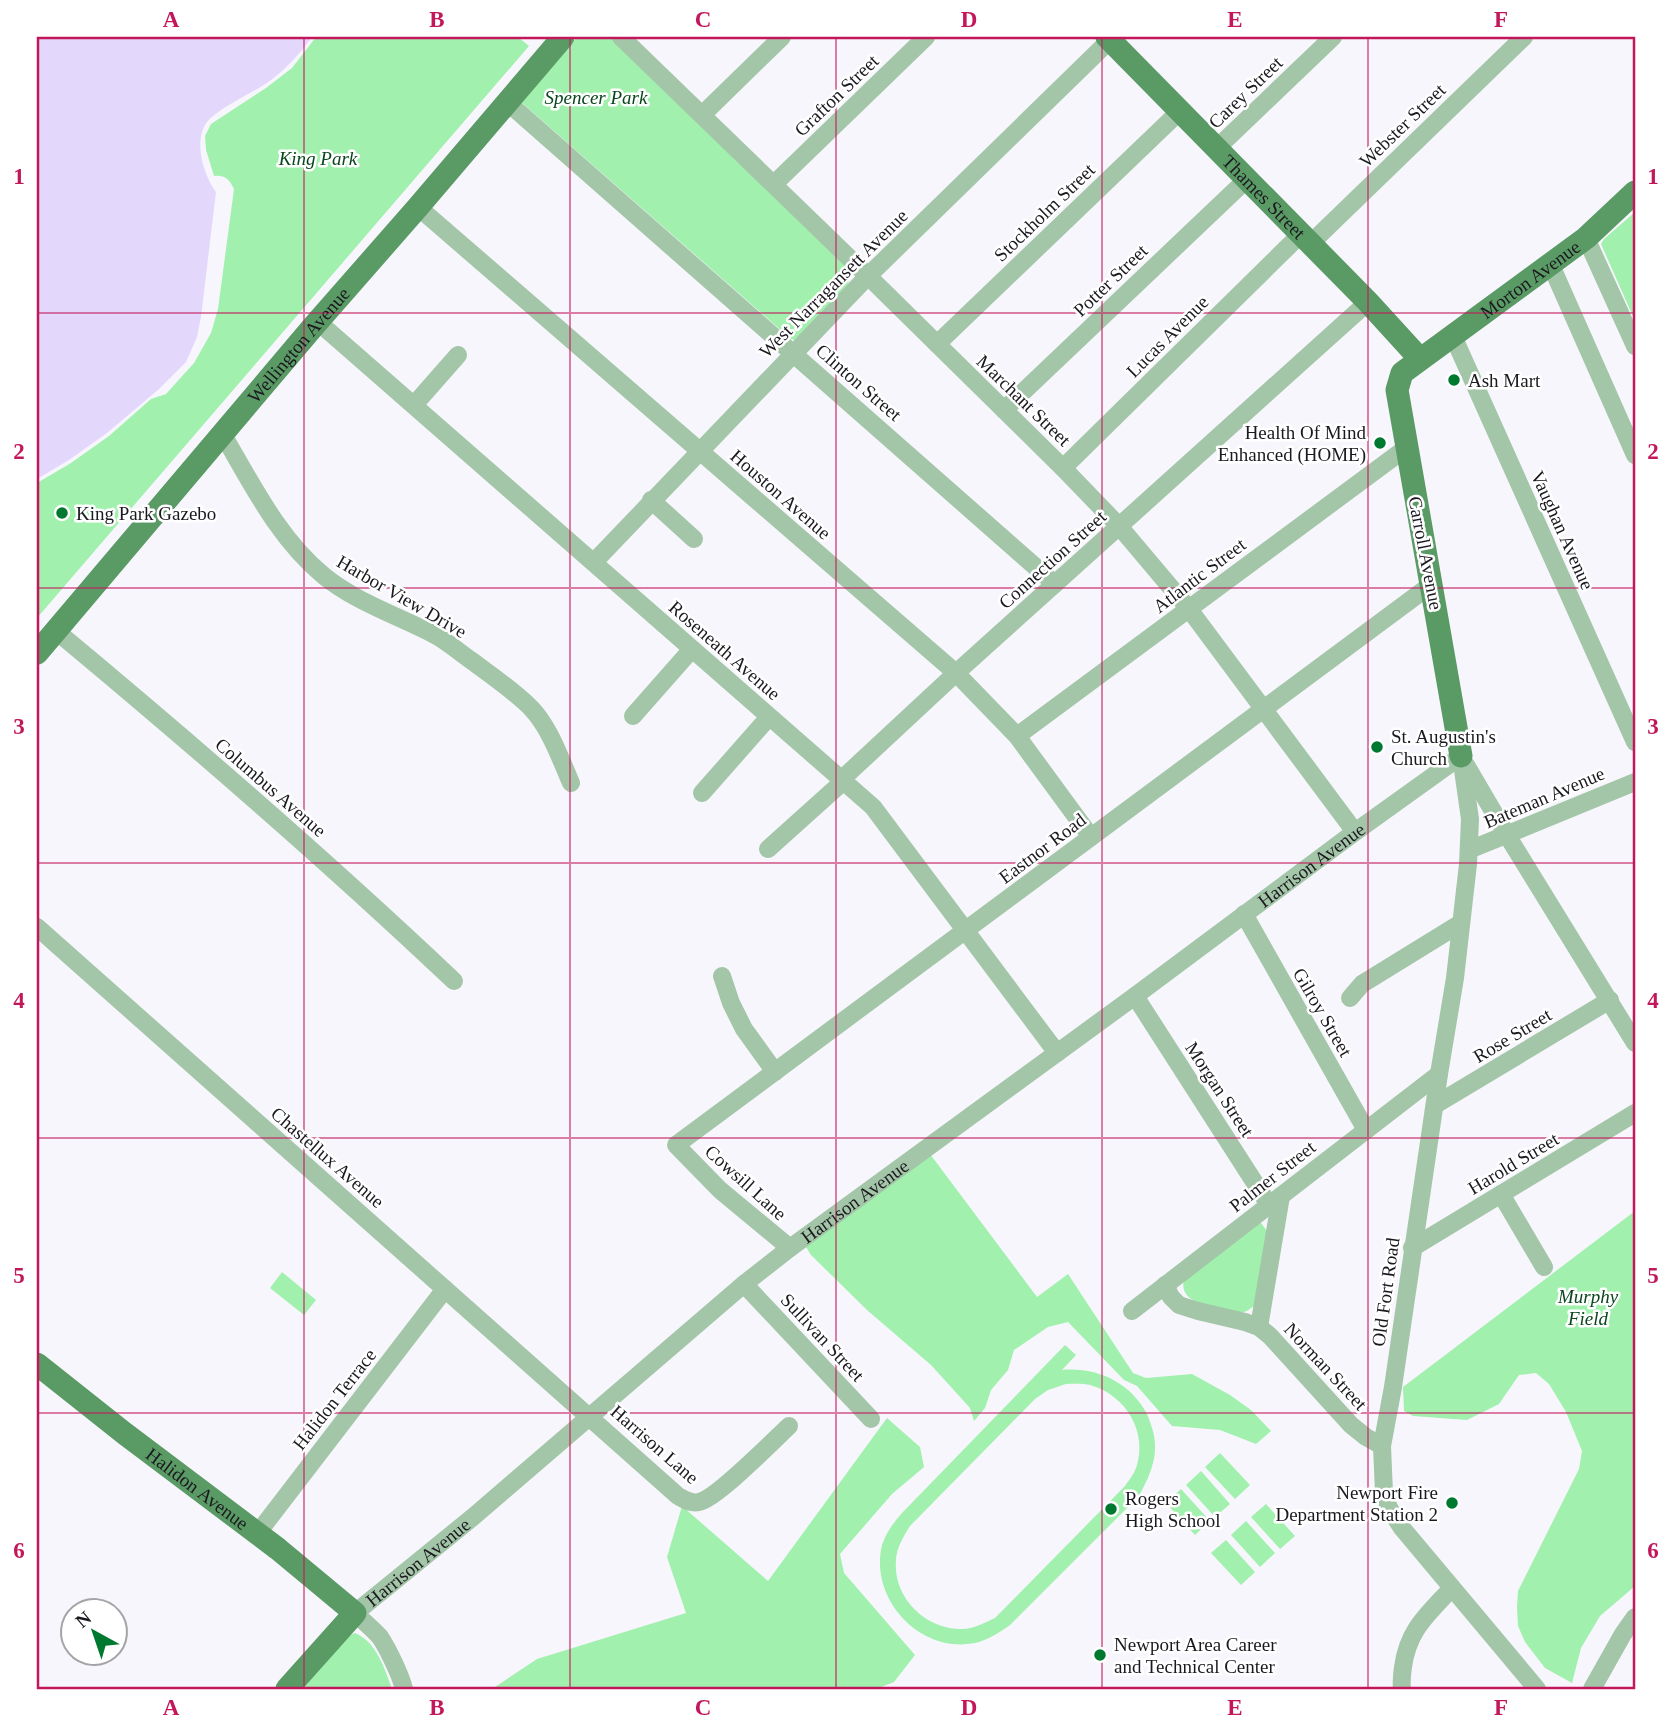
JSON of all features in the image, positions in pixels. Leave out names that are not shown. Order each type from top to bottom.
[{"type":"main road","name":"Wellington Avenue","points":[[37,653],[317,321],[563,37]]},
{"type":"main road","name":"Thames Street","points":[[1110,38],[1368,302],[1420,359]]},
{"type":"main road","name":"Morton Avenue","points":[[1420,359],[1586,238],[1635,192]]},
{"type":"main road","name":"Carroll Avenue","points":[[1420,359],[1402,373],[1396,390],[1461,756]]},
{"type":"main road","name":"Halidon Avenue","points":[[37,1364],[278,1549],[355,1613]]},
{"type":"main road","name":"Harrison Avenue","points":[[286,1689],[355,1613]]},
{"type":"street","name":"Marchant Street","points":[[621,37],[868,276],[1119,526],[1189,609],[1355,832]]},
{"type":"street","points":[[702,115],[782,37]]},
{"type":"street","name":"Grafton Street","points":[[774,184],[926,37]]},
{"type":"street","name":"Carey Street","points":[[1217,148],[1333,37]]},
{"type":"street","name":"Webster Street","points":[[1305,239],[1524,37]]},
{"type":"street","name":"West Narragansett Avenue","points":[[594,562],[868,276],[1110,38]]},
{"type":"street","name":"Clinton Street","points":[[507,102],[1055,583]]},
{"type":"street","name":"Stockholm Street","points":[[937,344],[1180,111]]},
{"type":"street","name":"Potter Street","points":[[1004,410],[1246,180]]},
{"type":"street","name":"Houston Avenue","points":[[418,207],[956,673],[1017,736],[1091,837]]},
{"type":"street","points":[[1586,238],[1635,346]]},
{"type":"street","name":"Lucas Avenue","points":[[1063,468],[1305,239]]},
{"type":"street","points":[[1550,263],[1635,455]]},
{"type":"street","name":"Connection Street","points":[[768,849],[837,788],[842,779],[956,673],[1368,302]]},
{"type":"street","name":"Roseneath Avenue","points":[[317,321],[873,807],[1057,1053]]},
{"type":"street","name":"Vaughan Avenue","points":[[1453,336],[1635,742]]},
{"type":"street","points":[[414,405],[458,355]]},
{"type":"street","name":"Harbor View Drive","points":[[222,433],[277,525],[306,560],[346,591],[436,635],[503,684],[532,709],[550,737],[571,783]]},
{"type":"street","name":"Atlantic Street","points":[[1017,736],[1406,448]]},
{"type":"street","points":[[651,500],[694,540]]},
{"type":"street","name":"Eastnor Road","points":[[676,1145],[1432,584]]},
{"type":"street","name":"Columbus Avenue","points":[[55,630],[155,712],[336,872],[454,981]]},
{"type":"street","points":[[633,716],[692,649]]},
{"type":"street","points":[[702,793],[769,717]]},
{"type":"street","name":"Harrison Avenue","points":[[355,1613],[473,1517],[744,1284],[790,1248],[1461,756]]},
{"type":"street","name":"Carroll Avenue","points":[[1461,756],[1635,1043]]},
{"type":"street","name":"Carroll Avenue","points":[[1461,756],[1470,819],[1469,850]]},
{"type":"street","name":"Bateman Avenue","points":[[1469,850],[1635,782]]},
{"type":"street","name":"Old Fort Road","points":[[1469,850],[1455,978],[1438,1073],[1393,1387],[1382,1446],[1384,1493],[1389,1508],[1402,1528],[1537,1689]]},
{"type":"street","name":"Gilroy Street","points":[[1244,914],[1366,1129]]},
{"type":"street","points":[[1350,998],[1362,984],[1461,923]]},
{"type":"street","name":"Chastellux Avenue","points":[[37,927],[591,1417]]},
{"type":"street","points":[[722,976],[744,1029],[775,1072]]},
{"type":"street","name":"Morgan Street","points":[[1135,996],[1275,1200]]},
{"type":"street","name":"Rose Street","points":[[1435,1105],[1610,1000]]},
{"type":"street","name":"Palmer Street","points":[[1132,1311],[1438,1073]]},
{"type":"street","name":"Harold Street","points":[[1412,1248],[1635,1113]]},
{"type":"street","name":"Cowsill Lane","points":[[676,1145],[720,1190],[790,1248]]},
{"type":"street","points":[[1501,1195],[1544,1267]]},
{"type":"street","points":[[1259,1327],[1275,1200]]},
{"type":"street","name":"Sullivan Street","points":[[744,1284],[871,1419]]},
{"type":"street","name":"Norman Street","points":[[1165,1285],[1179,1305],[1259,1327],[1351,1425],[1382,1446]]},
{"type":"street","name":"Halidon Terrace","points":[[257,1534],[445,1289]]},
{"type":"street","name":"Harrison Lane","points":[[591,1417],[678,1496],[696,1503],[718,1491],[789,1426]]},
{"type":"street","points":[[1402,1689],[1402,1670],[1408,1643],[1417,1626],[1451,1589]]},
{"type":"street","points":[[355,1613],[380,1637],[404,1689]]},
{"type":"street","points":[[1592,1689],[1635,1617]]},
{"type":"green space","name":"King Park","points":[[316,37],[518,37],[529,46],[37,618],[37,483],[109,436],[151,399],[166,394],[194,363],[211,333],[218,309],[234,189],[226,178],[214,176],[205,136],[211,124],[292,68]]},
{"type":"green space","name":"Spencer Park","points":[[577,37],[612,37],[844,264],[848,273],[848,284],[795,340],[521,102]]},
{"type":"green space","points":[[1635,212],[1635,321],[1601,244]]},
{"type":"green space","points":[[930,1154],[1037,1297],[1068,1274],[1133,1373],[1146,1378],[1192,1374],[1251,1410],[1271,1431],[1256,1444],[1220,1430],[1172,1426],[1137,1386],[1124,1380],[1068,1322],[1048,1327],[1014,1350],[1008,1370],[991,1390],[985,1408],[974,1421],[970,1408],[931,1365],[867,1310],[806,1247]]},
{"type":"green space","name":"Murphy Field","points":[[1635,1211],[1635,1586],[1600,1616],[1581,1648],[1572,1683],[1545,1668],[1525,1642],[1518,1626],[1517,1607],[1518,1591],[1579,1469],[1582,1451],[1566,1412],[1549,1384],[1536,1373],[1519,1375],[1499,1404],[1467,1420],[1413,1416],[1404,1411],[1403,1387]]},
{"type":"green space","points":[[1261,1223],[1267,1231],[1254,1306],[1239,1313],[1199,1303],[1188,1297],[1183,1287],[1184,1280],[1253,1224]]},
{"type":"green space","points":[[282,1272],[316,1300],[304,1315],[270,1288]]},
{"type":"green space","points":[[1065,1345],[1076,1355],[1062,1370],[1100,1374],[1122,1385],[1140,1403],[1154,1433],[1154,1458],[1139,1496],[1009,1626],[975,1643],[955,1644],[935,1640],[918,1631],[891,1603],[883,1585],[880,1565],[882,1545],[890,1528]],"holes":[[[1066,1384],[1093,1386],[1105,1391],[1125,1408],[1137,1430],[1139,1442],[1139,1455],[1133,1475],[995,1618],[973,1627],[959,1629],[934,1623],[922,1616],[905,1598],[896,1574],[897,1551],[910,1526],[1035,1399],[1048,1390]]]},
{"type":"green space","points":[[887,1418],[920,1447],[924,1467],[892,1494],[840,1554],[844,1573],[915,1655],[894,1682],[876,1689],[492,1689],[537,1659],[686,1613],[667,1557],[682,1506],[768,1581]]},
{"type":"green space","points":[[1220,1453],[1250,1485],[1235,1499],[1205,1467]]},
{"type":"green space","points":[[1201,1471],[1230,1504],[1215,1517],[1186,1485]]},
{"type":"green space","points":[[1181,1489],[1210,1521],[1195,1535],[1166,1503]]},
{"type":"green space","points":[[1266,1504],[1295,1536],[1280,1549],[1251,1517]]},
{"type":"green space","points":[[1246,1521],[1275,1553],[1260,1567],[1231,1535]]},
{"type":"green space","points":[[1226,1540],[1255,1572],[1241,1585],[1211,1553]]},
{"type":"green space","points":[[355,1633],[369,1642],[374,1649],[392,1689],[300,1689],[348,1636]]},
{"type":"shaded area","points":[[37,37],[312,37],[280,73],[216,114],[205,125],[200,150],[208,177],[216,192],[201,317],[197,337],[186,362],[107,433],[37,479]]},
{"type":"place","name":"Ash Mart","points":[[1454,380]]},
{"type":"place","name":"Health Of Mind Enhanced (HOME)","points":[[1380,443]]},
{"type":"place","name":"King Park Gazebo","points":[[62,513]]},
{"type":"place","name":"St. Augustin's Church","points":[[1377,747]]},
{"type":"place","name":"Newport Fire Department Station 2","points":[[1452,1503]]},
{"type":"place","name":"Rogers High School","points":[[1111,1509]]},
{"type":"place","name":"Newport Area Career and Technical Center","points":[[1100,1655]]}]
